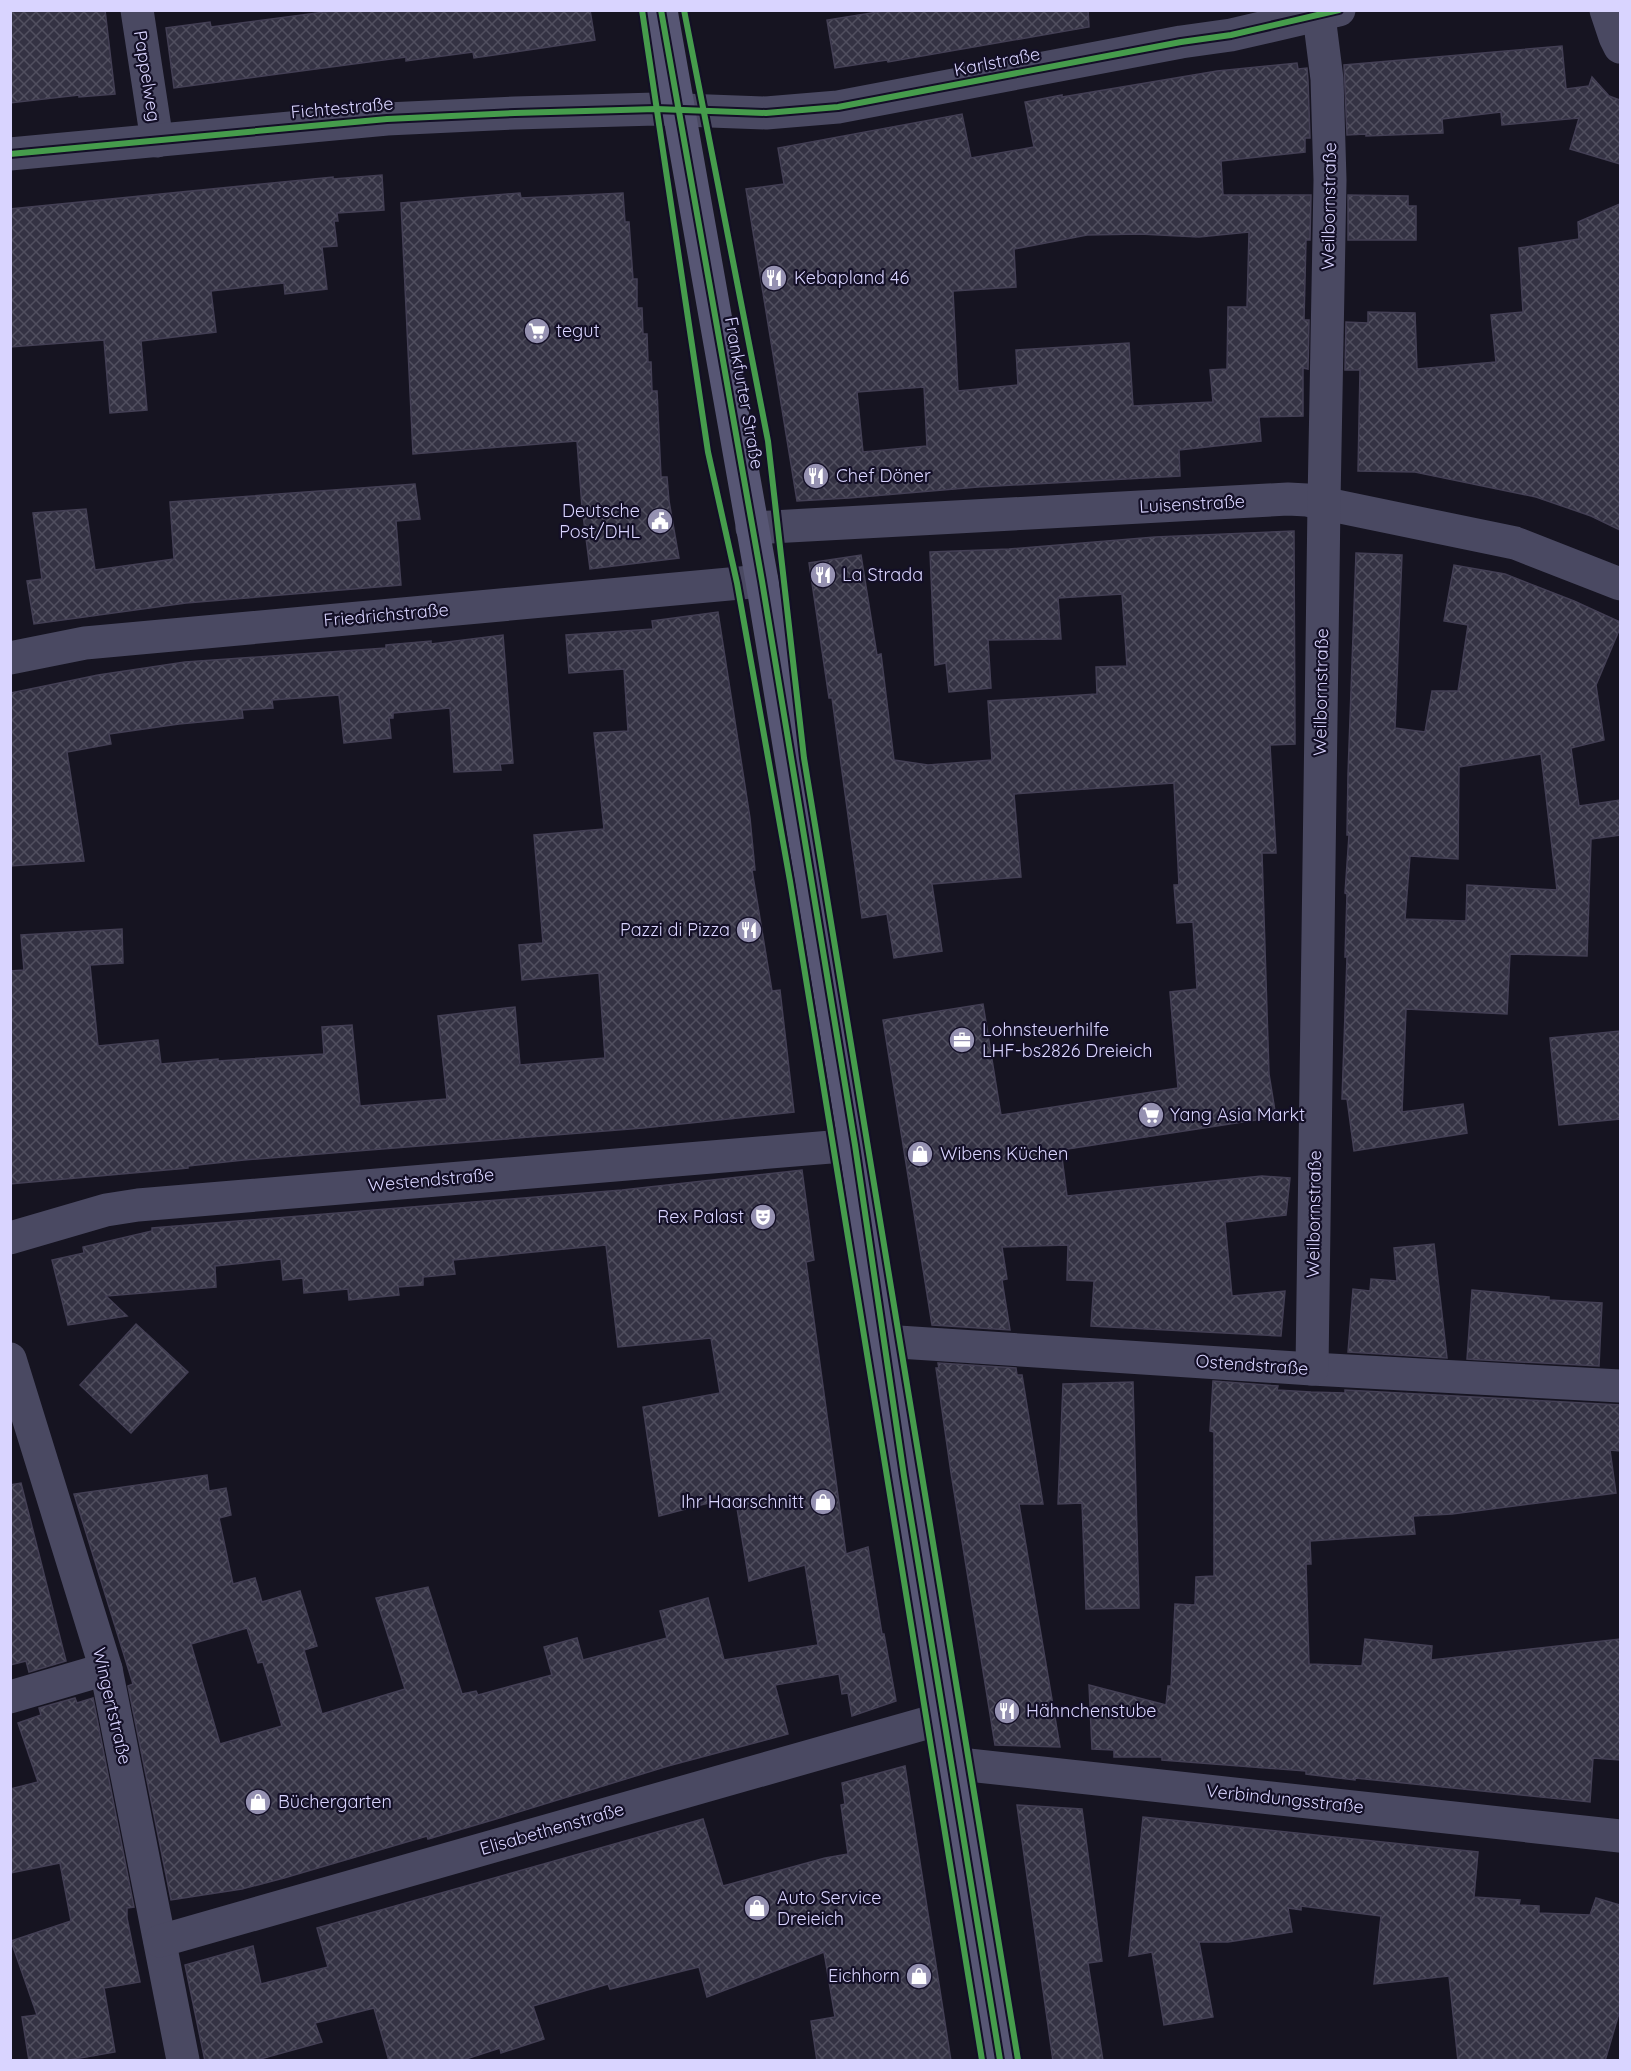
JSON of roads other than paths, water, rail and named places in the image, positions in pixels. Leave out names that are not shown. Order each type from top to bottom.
[{"type":"street","name":"Pappelweg","points":[[136,10],[157,141]]},
{"type":"street","name":"Frankfurter Straße","points":[[661,10],[762,581],[855,1145],[883,1341],[1000,2061]]},
{"type":"street","points":[[1606,10],[1620,47]]},
{"type":"street","name":"Karlstraße","points":[[678,111],[766,113],[838,106],[1181,42],[1229,23],[1329,13]]},
{"type":"street","name":"Weilbornstraße","points":[[1312,1369],[1330,129],[1327,80],[1329,13]]},
{"type":"street","name":"Fichtestraße","points":[[10,154],[387,119],[515,112],[656,109],[678,111]]},
{"type":"street","name":"Luisenstraße","points":[[752,528],[1288,499],[1306,500],[1515,543],[1620,584]]},
{"type":"street","name":"Friedrichstraße","points":[[10,658],[85,643],[762,581]]},
{"type":"street","name":"Westendstraße","points":[[10,1238],[106,1210],[138,1205],[855,1145]]},
{"type":"street","name":"Ostendstraße","points":[[883,1341],[1312,1369],[1620,1386]]},
{"type":"street","name":"Wingertstraße","points":[[10,1359],[106,1669],[183,2061]]},
{"type":"street","points":[[10,1697],[106,1669]]},
{"type":"street","name":"Elisabethenstraße","points":[[160,1941],[944,1718]]},
{"type":"street","name":"Verbindungsstraße","points":[[950,1763],[1620,1836]]},
{"type":"place","name":"Kebapland 46","points":[[774,278]]},
{"type":"place","name":"tegut","points":[[537,331]]},
{"type":"place","name":"Chef Döner","points":[[816,476]]},
{"type":"place","name":"Deutsche Post/DHL","points":[[660,521]]},
{"type":"place","name":"La Strada","points":[[823,575]]},
{"type":"place","name":"Pazzi di Pizza","points":[[749,930]]},
{"type":"place","name":"Lohnsteuerhilfe LHF-bs2826 Dreieich","points":[[962,1040]]},
{"type":"place","name":"Yang Asia Markt","points":[[1151,1115]]},
{"type":"place","name":"Wibens Küchen","points":[[920,1154]]},
{"type":"place","name":"Rex Palast","points":[[763,1217]]},
{"type":"place","name":"Ihr Haarschnitt","points":[[823,1502]]},
{"type":"place","name":"Hähnchenstube","points":[[1007,1711]]},
{"type":"place","name":"Büchergarten","points":[[258,1802]]},
{"type":"place","name":"Auto Service Dreieich","points":[[757,1908]]},
{"type":"place","name":"Eichhorn","points":[[919,1976]]}]
